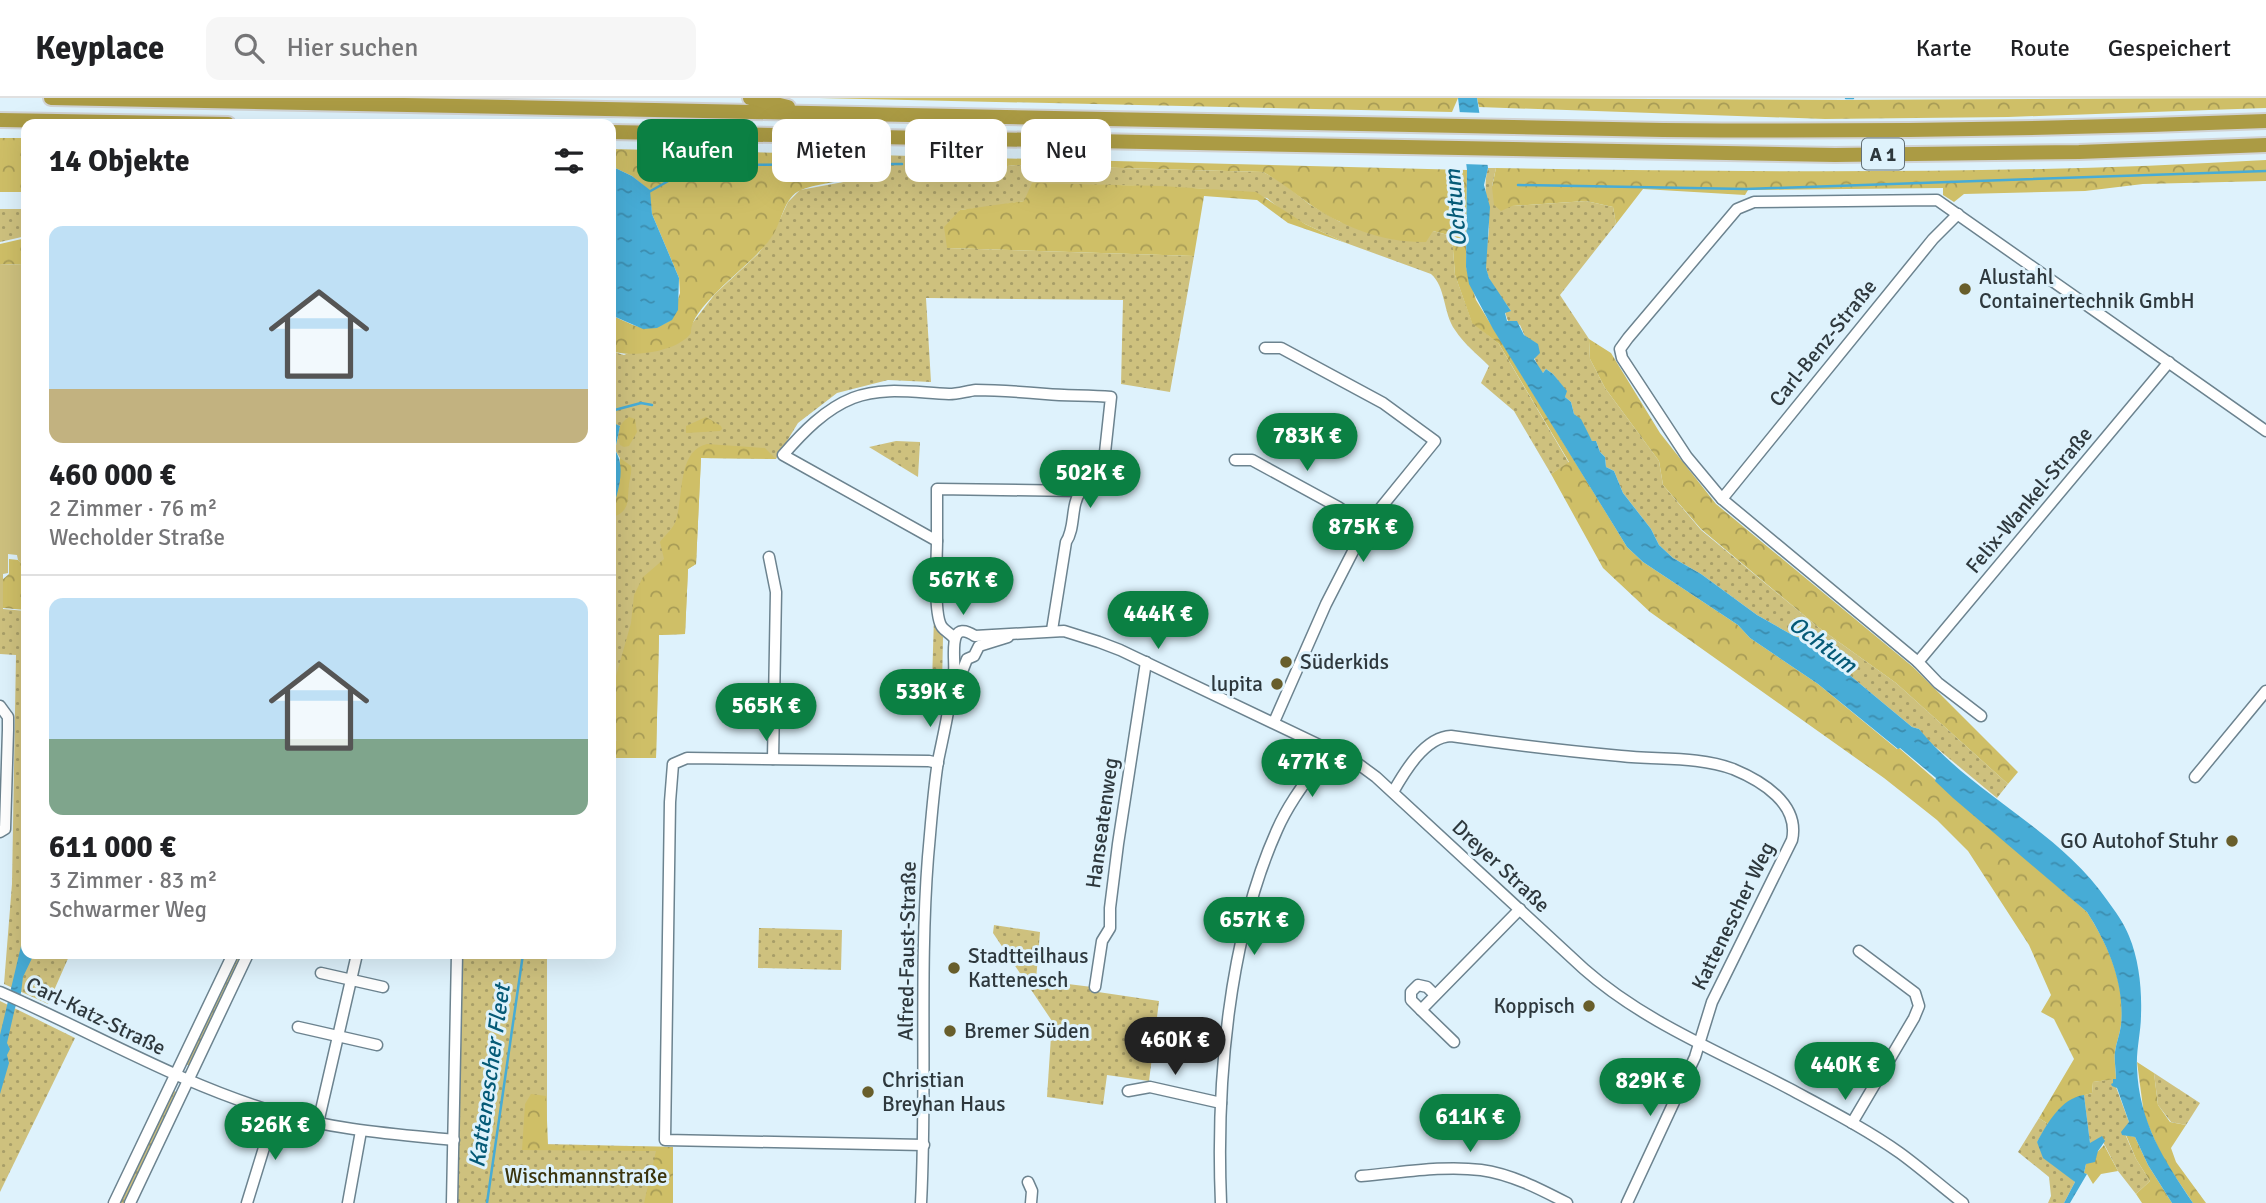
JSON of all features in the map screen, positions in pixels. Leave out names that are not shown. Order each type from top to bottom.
[{"type":"highway","name":"A 1","points":[[51,98],[1830,132],[2077,129],[2266,121]]},
{"type":"highway","points":[[331,103],[358,98]]},
{"type":"highway","points":[[750,98],[817,113]]},
{"type":"highway","points":[[0,120],[21,120]]},
{"type":"highway","name":"A 1","points":[[616,132],[1835,155],[2079,152],[2266,145]]},
{"type":"street","points":[[1982,716],[1938,683],[1918,662],[1721,499],[1687,457],[1622,358],[1620,349],[1642,320],[1737,209],[1754,202],[1937,200],[2266,431]]},
{"type":"street","name":"Carl-Benz-Straße","points":[[1721,499],[1933,239],[1958,214]]},
{"type":"street","points":[[1082,491],[937,489],[937,594],[939,622],[943,628],[954,638],[965,632],[977,641],[1030,632],[1064,631],[1146,662],[1275,722],[1326,604],[1366,526],[1435,441],[1372,397],[1281,348],[1265,348]]},
{"type":"street","name":"Felix-Wankel-Straße","points":[[1918,662],[2169,362]]},
{"type":"street","points":[[937,541],[783,455],[798,437],[829,411],[855,397],[874,392],[892,390],[954,394],[973,390],[1032,391],[1111,397],[1103,471],[1082,491],[1076,502],[1070,536],[1066,542],[1052,630]]},
{"type":"street","points":[[1235,460],[1252,460],[1338,507],[1366,526]]},
{"type":"street","points":[[769,557],[776,592],[773,759]]},
{"type":"street","name":"Alfred-Faust-Straße","points":[[921,1203],[928,858],[938,763],[951,701],[955,666],[954,638]]},
{"type":"street","name":"Alfred-Faust-Straße","points":[[951,701],[967,659],[974,656],[977,641]]},
{"type":"street","points":[[954,652],[967,659]]},
{"type":"street","name":"Hanseatenweg","points":[[1095,987],[1102,941],[1110,928],[1116,857],[1146,662]]},
{"type":"street","points":[[2196,777],[2266,691]]},
{"type":"street","points":[[0,706],[8,717],[5,829],[0,832]]},
{"type":"street","name":"Dreyer Straße","points":[[1275,722],[1357,763],[1393,792],[1612,992],[1662,1023],[1700,1042]]},
{"type":"street","name":"Kattenescher Weg","points":[[1393,792],[1430,744],[1443,736],[1451,736],[1714,764],[1733,769],[1751,779],[1780,799],[1789,811],[1794,832],[1792,840],[1712,1002],[1695,1057],[1626,1203]]},
{"type":"street","points":[[1222,1203],[1221,1103],[1233,990],[1240,952],[1261,871],[1278,827],[1329,749]]},
{"type":"street","points":[[924,1145],[665,1140],[670,802],[673,764],[687,758],[938,763]]},
{"type":"street","points":[[1421,1010],[1520,909]]},
{"type":"street","points":[[1852,1123],[1919,1006],[1914,993],[1859,950]]},
{"type":"street","points":[[114,1203],[231,959]]},
{"type":"street","points":[[130,1203],[246,959]]},
{"type":"street","points":[[318,1123],[356,959]]},
{"type":"street","points":[[452,1203],[457,959]]},
{"type":"street","points":[[321,972],[383,987]]},
{"type":"street","points":[[1435,995],[1427,987],[1418,985],[1410,992],[1411,1000],[1454,1042]]},
{"type":"street","name":"Carl-Katz-Straße","points":[[2,993],[174,1076],[275,1112],[361,1130],[454,1140]]},
{"type":"street","points":[[298,1027],[377,1045]]},
{"type":"street","points":[[1700,1042],[1852,1123],[1900,1153],[1963,1203]]},
{"type":"street","points":[[1128,1091],[1150,1087],[1221,1103]]},
{"type":"street","points":[[247,1203],[275,1112]]},
{"type":"street","points":[[348,1203],[361,1130]]},
{"type":"street","points":[[1361,1176],[1441,1169],[1482,1170],[1525,1182],[1567,1203]]},
{"type":"street","points":[[1028,1182],[1032,1191],[1031,1203]]},
{"type":"green space","points":[[819,98],[1458,98],[1452,112]]},
{"type":"green space","points":[[1477,98],[2266,98],[2266,108],[2008,117],[1825,119],[1479,107]]},
{"type":"green space","points":[[0,138],[21,138],[21,192],[0,192]]},
{"type":"green space","points":[[616,149],[637,150],[637,180],[616,168]]},
{"type":"green space","points":[[758,152],[772,153],[772,182],[838,182],[817,185],[795,193],[770,239],[707,302],[685,340],[654,352],[620,353],[616,352],[616,318],[641,327],[662,325],[671,320],[680,293],[679,278],[652,214],[649,190],[639,182],[758,182]]},
{"type":"green space","points":[[891,155],[905,156],[905,182],[1007,182],[1007,166],[1016,165],[1021,165],[1021,182],[1111,182],[1111,168],[1263,172],[1340,222],[1433,231],[1452,236],[1455,275],[1472,322],[1499,344],[1569,463],[1551,474],[1514,411],[1481,383],[1489,366],[1455,330],[1436,279],[1431,274],[1346,243],[1305,224],[1285,213],[1267,198],[1206,189],[1115,185],[960,210],[947,248],[1194,256],[1170,392],[1121,384],[1123,300],[926,298],[931,382],[888,380],[837,393],[798,423],[776,459],[701,458],[696,564],[688,569],[685,634],[659,635],[656,758],[616,758],[616,483],[620,458],[616,445],[620,427],[616,425],[616,353],[624,355],[691,325],[715,294],[758,254],[773,234],[788,202],[800,190],[843,182],[891,182]]},
{"type":"green space","points":[[1007,158],[1021,159],[1021,165],[1007,166]]},
{"type":"green space","points":[[2266,160],[2266,181],[2143,184],[2085,191],[1964,194],[1954,202],[1943,195],[1943,188],[1748,190],[1745,195],[1643,189],[1616,224],[1613,207],[1586,201],[1512,206],[1501,211],[1494,205],[1492,187],[1496,168],[1977,170]]},
{"type":"green space","points":[[1111,161],[1467,170],[1466,267],[1476,300],[1627,547],[1643,562],[1738,625],[1750,638],[1818,684],[1899,748],[2087,912],[2108,951],[2121,995],[2121,1025],[2115,1055],[2116,1079],[2093,1082],[2092,1093],[2067,1104],[2048,1124],[2039,1118],[2074,1059],[2054,1019],[2041,1012],[2051,995],[2029,945],[1968,851],[1937,820],[1884,778],[1650,612],[1603,568],[1551,474],[1569,462],[1499,344],[1472,323],[1455,275],[1452,236],[1433,231],[1426,242],[1410,242],[1364,232],[1321,212],[1263,172],[1111,168]]},
{"type":"green space","points":[[1488,168],[1496,168],[1492,186],[1512,206],[1586,201],[1613,207],[1616,224],[1560,295],[1589,339],[1590,359],[1605,388],[1659,461],[1663,485],[1701,530],[1818,627],[1896,683],[2008,784],[1997,798],[1927,740],[1919,729],[1912,727],[1807,640],[1794,636],[1757,615],[1701,574],[1673,558],[1659,545],[1651,529],[1623,493],[1614,471],[1606,467],[1605,457],[1574,414],[1571,402],[1565,397],[1566,391],[1553,374],[1546,369],[1543,373],[1540,371],[1520,325],[1508,321],[1505,312],[1511,311],[1491,282],[1486,266],[1489,229],[1486,191]]},
{"type":"green space","points":[[1032,183],[1161,186],[1256,192],[1305,224],[1346,243],[1288,223],[1257,200],[1204,196],[1194,256],[947,248],[944,227],[960,210],[1024,201]]},
{"type":"green space","points":[[0,209],[21,209],[21,237],[0,242]]},
{"type":"green space","points":[[21,239],[21,265],[0,264],[0,244]]},
{"type":"green space","points":[[0,264],[21,265],[21,563],[17,555],[8,554],[8,573],[3,574],[3,616],[0,616]]},
{"type":"green space","points":[[1589,339],[1611,353],[1660,433],[1716,504],[1913,667],[2018,772],[2008,784],[1896,683],[1818,627],[1701,529],[1663,485],[1659,461],[1605,388],[1590,359]]},
{"type":"green space","points":[[629,417],[635,419],[637,432],[629,446],[624,447],[620,445],[618,432]]},
{"type":"green space","points":[[706,417],[722,429],[686,433],[686,426]]},
{"type":"green space","points":[[896,441],[920,442],[918,477],[869,447]]},
{"type":"green space","points":[[707,444],[765,448],[776,459],[701,458],[696,564],[688,569],[685,634],[659,635],[656,758],[616,758],[616,676],[631,623],[634,595],[643,577],[664,559],[660,542],[676,520],[683,475],[691,455],[697,448]]},
{"type":"green space","points":[[620,458],[631,466],[631,473],[625,509],[616,516]]},
{"type":"green space","points":[[9,559],[18,560],[21,563],[21,610],[3,608],[2,580],[9,574]]},
{"type":"green space","points":[[3,609],[21,611],[21,959],[68,959],[48,1004],[4,984],[12,884],[16,655],[0,654],[0,616],[3,615]]},
{"type":"green space","points":[[934,617],[936,628],[943,637],[942,686],[934,715],[931,715]]},
{"type":"green space","points":[[994,925],[1040,932],[1036,980],[1092,987],[1098,992],[1159,1001],[1149,1081],[1107,1075],[1103,1105],[1047,1097],[1052,1021],[993,933]]},
{"type":"green space","points":[[759,928],[842,930],[841,970],[758,968]]},
{"type":"green space","points":[[234,959],[244,959],[192,1067],[183,1063]]},
{"type":"green space","name":"Wischmannstraße","points":[[462,959],[547,959],[547,1144],[673,1147],[673,1203],[456,1203]]},
{"type":"green space","points":[[0,1001],[75,1038],[0,1192]]},
{"type":"green space","points":[[2137,1062],[2154,1073],[2158,1105],[2170,1122],[2186,1125],[2171,1148],[2176,1162],[2206,1203],[2193,1203],[2162,1157],[2144,1115]]},
{"type":"green space","points":[[2154,1073],[2200,1103],[2186,1125],[2171,1122],[2158,1105]]},
{"type":"green space","points":[[2113,1079],[2129,1122],[2125,1134],[2150,1181],[2136,1194],[2118,1171],[2103,1142],[2090,1144],[2084,1095],[2092,1093],[2093,1082]]},
{"type":"green space","points":[[171,1090],[179,1093],[127,1203],[117,1203]]},
{"type":"green space","points":[[531,1094],[546,1096],[548,1145],[673,1147],[673,1203],[644,1203],[656,1151],[522,1150],[525,1104]]},
{"type":"green space","points":[[2039,1118],[2048,1124],[2037,1142],[2075,1182],[2064,1203],[2048,1203],[2051,1196],[2049,1177],[2018,1152]]},
{"type":"green space","points":[[2126,1135],[2135,1137],[2148,1165],[2172,1203],[2142,1203],[2136,1194],[2150,1181],[2136,1159]]},
{"type":"green space","points":[[2104,1145],[2118,1171],[2101,1174],[2093,1184],[2084,1173],[2086,1164]]},
{"type":"water","points":[[1458,98],[1477,98],[1488,168],[1484,185],[1490,207],[1486,268],[1489,278],[1511,311],[1505,313],[1507,321],[1517,321],[1524,335],[1538,344],[1540,353],[1534,359],[1543,373],[1546,369],[1553,374],[1567,391],[1565,397],[1571,402],[1574,414],[1581,419],[1592,441],[1596,441],[1605,457],[1606,467],[1614,471],[1623,493],[1651,529],[1659,545],[1673,558],[1701,574],[1757,615],[1794,636],[1807,640],[1912,727],[1919,729],[1964,774],[2065,853],[2087,875],[2119,917],[2132,945],[2139,975],[2141,1015],[2137,1068],[2143,1106],[2163,1156],[2193,1203],[2172,1203],[2148,1165],[2135,1137],[2122,1135],[2121,1132],[2129,1122],[2117,1088],[2111,1084],[2113,1079],[2116,1079],[2115,1055],[2121,1025],[2118,980],[2108,951],[2087,912],[1953,798],[1935,781],[1936,778],[1900,748],[1818,684],[1750,638],[1738,625],[1643,562],[1627,547],[1493,329],[1469,284],[1466,267],[1467,170]]},
{"type":"water","points":[[616,168],[632,176],[650,190],[652,214],[679,278],[678,310],[672,320],[657,328],[643,329],[616,317]]},
{"type":"water","points":[[616,424],[620,426],[616,445]]},
{"type":"water","points":[[616,452],[621,474],[616,497]]},
{"type":"water","points":[[21,946],[21,959],[32,959],[23,977],[15,1008],[7,1043],[10,1049],[7,1055],[9,1063],[0,1094],[0,1035]]},
{"type":"water","points":[[2084,1095],[2090,1143],[2102,1136],[2105,1141],[2095,1162],[2086,1164],[2084,1173],[2087,1174],[2070,1203],[2064,1203],[2075,1182],[2043,1158],[2037,1142],[2062,1106]]},
{"type":"pier","points":[[1457,112],[1483,113],[1491,165],[1463,164]]},
{"type":"waterway","points":[[1846,98],[1853,98]]},
{"type":"waterway","points":[[647,193],[702,165],[902,164]]},
{"type":"waterway","points":[[1518,185],[1746,189],[2266,171]]},
{"type":"waterway","points":[[616,410],[641,403],[652,405]]},
{"type":"waterway","name":"Kattenescher Fleet","points":[[487,1203],[522,959]]},
{"type":"place","name":"Alustahl Containertechnik GmbH","points":[[1965,289]]},
{"type":"place","name":"Süderkids","points":[[1286,662]]},
{"type":"place","name":"lupita","points":[[1277,684]]},
{"type":"place","name":"GO Autohof Stuhr","points":[[2232,841]]},
{"type":"place","name":"Stadtteilhaus Kattenesch","points":[[954,968]]},
{"type":"place","name":"Koppisch","points":[[1589,1006]]},
{"type":"place","name":"Bremer Süden","points":[[950,1031]]},
{"type":"place","name":"Christian Breyhan Haus","points":[[868,1092]]},
{"type":"water label","name":"Ochtum","points":[[1455,208]]},
{"type":"water label","name":"Ochtum","points":[[1823,644]]}]
